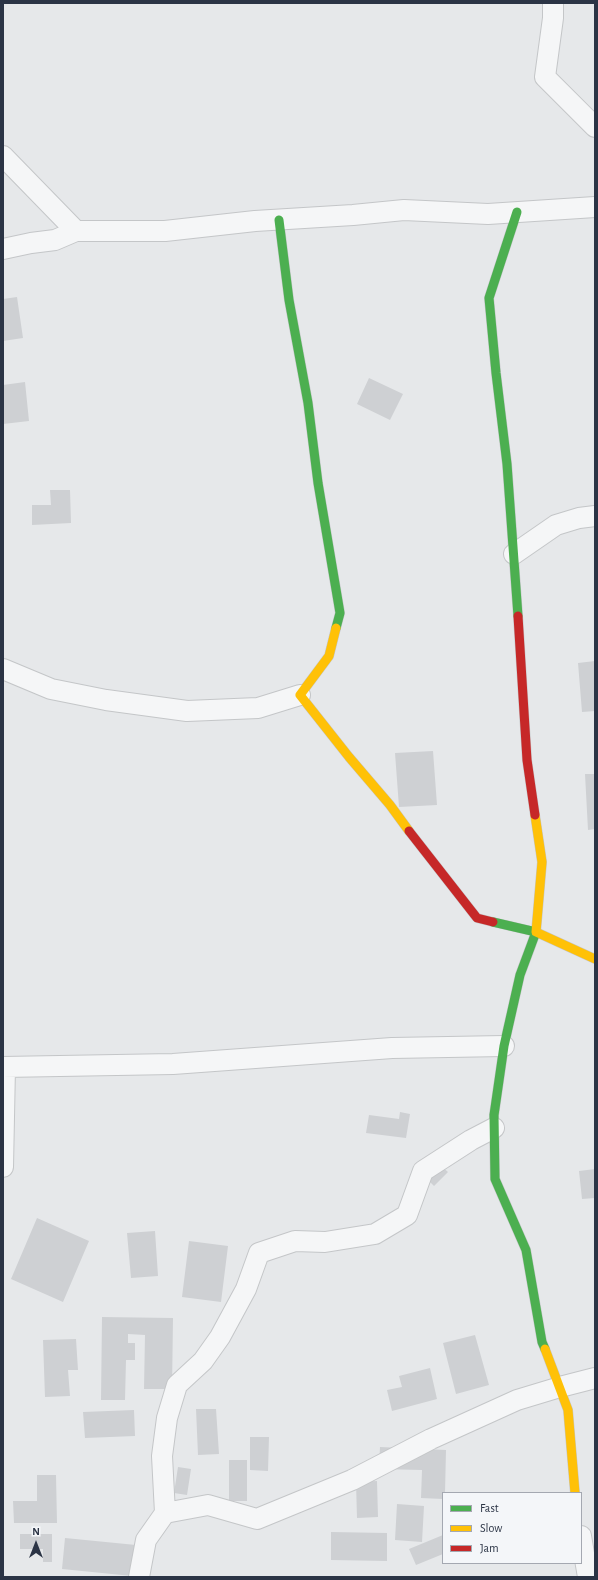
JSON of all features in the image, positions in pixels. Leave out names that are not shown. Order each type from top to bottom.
[{"type":"street","points":[[553,3],[553,18],[545,77],[595,127]]},
{"type":"street","points":[[3,156],[76,231]]},
{"type":"street","points":[[3,249],[55,240],[76,231],[165,231],[404,210],[488,214],[595,206]]},
{"type":"street","points":[[517,212],[489,298],[507,464],[527,760],[542,862],[536,932],[520,975],[504,1046],[494,1115],[495,1179],[526,1250],[542,1342],[568,1410],[575,1492]]},
{"type":"street","points":[[3,669],[51,689],[106,700],[187,711],[258,708],[300,695],[330,656],[340,613],[318,483],[308,403],[289,300],[279,220]]},
{"type":"street","points":[[514,554],[556,525],[579,518],[595,516]]},
{"type":"street","points":[[300,695],[349,757],[390,805],[430,859],[477,918],[536,932],[595,959]]},
{"type":"street","points":[[3,1167],[4,1067],[174,1064],[392,1048],[504,1046]]},
{"type":"street","points":[[139,1577],[146,1540],[165,1513],[162,1456],[167,1418],[177,1385],[203,1361],[220,1337],[246,1289],[259,1253],[295,1241],[325,1242],[375,1234],[407,1215],[423,1171],[471,1140],[494,1128]]},
{"type":"street","points":[[165,1513],[208,1505],[257,1519],[352,1480],[431,1439],[517,1400],[595,1378]]},
{"type":"street","points":[[582,1542],[588,1577]]},
{"type":"building","points":[[17,297],[23,338],[3,341],[3,299]]},
{"type":"building","points":[[369,378],[403,394],[390,420],[357,404]]},
{"type":"building","points":[[25,382],[29,421],[3,424],[3,385]]},
{"type":"building","points":[[50,490],[70,490],[71,523],[32,525],[32,505],[51,505]]},
{"type":"building","points":[[595,661],[595,711],[582,712],[578,663]]},
{"type":"building","points":[[433,751],[437,805],[399,807],[395,753]]},
{"type":"building","points":[[585,774],[595,774],[595,829],[588,830]]},
{"type":"building","points":[[400,1112],[410,1114],[406,1138],[366,1133],[369,1115],[399,1119]]},
{"type":"building","points":[[440,1165],[448,1172],[434,1186],[426,1178]]},
{"type":"building","points":[[595,1169],[595,1198],[582,1199],[579,1171]]},
{"type":"building","points":[[37,1218],[89,1241],[63,1302],[11,1279]]},
{"type":"building","points":[[155,1231],[158,1276],[131,1278],[127,1233]]},
{"type":"building","points":[[189,1241],[228,1246],[221,1302],[182,1297]]},
{"type":"building","points":[[102,1317],[173,1318],[172,1389],[144,1389],[145,1335],[128,1334],[128,1343],[135,1343],[135,1360],[126,1360],[125,1400],[101,1400]]},
{"type":"building","points":[[475,1335],[489,1385],[456,1394],[443,1343]]},
{"type":"building","points":[[76,1339],[78,1370],[68,1370],[70,1396],[45,1397],[43,1340]]},
{"type":"building","points":[[430,1368],[437,1399],[392,1411],[387,1390],[402,1387],[399,1376]]},
{"type":"building","points":[[196,1409],[216,1409],[219,1454],[198,1455]]},
{"type":"building","points":[[134,1410],[135,1436],[85,1438],[83,1412]]},
{"type":"building","points":[[250,1437],[269,1437],[268,1471],[250,1470]]},
{"type":"building","points":[[380,1447],[446,1450],[445,1492],[442,1492],[442,1499],[421,1498],[422,1470],[379,1469]]},
{"type":"building","points":[[229,1460],[247,1460],[247,1501],[229,1501]]},
{"type":"building","points":[[178,1467],[191,1469],[187,1495],[174,1493]]},
{"type":"building","points":[[37,1475],[56,1475],[57,1523],[14,1523],[13,1501],[37,1501]]},
{"type":"building","points":[[377,1481],[378,1517],[357,1518],[356,1482]]},
{"type":"building","points":[[397,1504],[424,1506],[422,1542],[395,1540]]},
{"type":"building","points":[[331,1532],[387,1533],[387,1561],[331,1560]]},
{"type":"building","points":[[20,1534],[52,1534],[52,1562],[43,1562],[43,1549],[20,1549]]},
{"type":"building","points":[[442,1535],[442,1554],[416,1565],[409,1549]]},
{"type":"building","points":[[65,1538],[136,1545],[132,1576],[62,1569]]},
{"type":"traffic: fast","points":[[517,212],[489,298],[507,464],[518,616]]},
{"type":"traffic: fast","points":[[279,220],[289,300],[308,403],[318,483],[340,613],[336,628]]},
{"type":"traffic: fast","points":[[493,922],[536,932],[520,975],[504,1046],[494,1115],[495,1179],[526,1250],[542,1342],[545,1349]]},
{"type":"traffic: slow","points":[[336,628],[329,656],[300,695],[349,757],[390,805],[409,831]]},
{"type":"traffic: slow","points":[[535,815],[542,862],[536,932],[595,959]]},
{"type":"traffic: slow","points":[[545,1349],[568,1410],[575,1492]]},
{"type":"traffic: jam","points":[[518,616],[527,760],[535,815]]},
{"type":"traffic: jam","points":[[409,831],[477,918],[493,922]]}]
